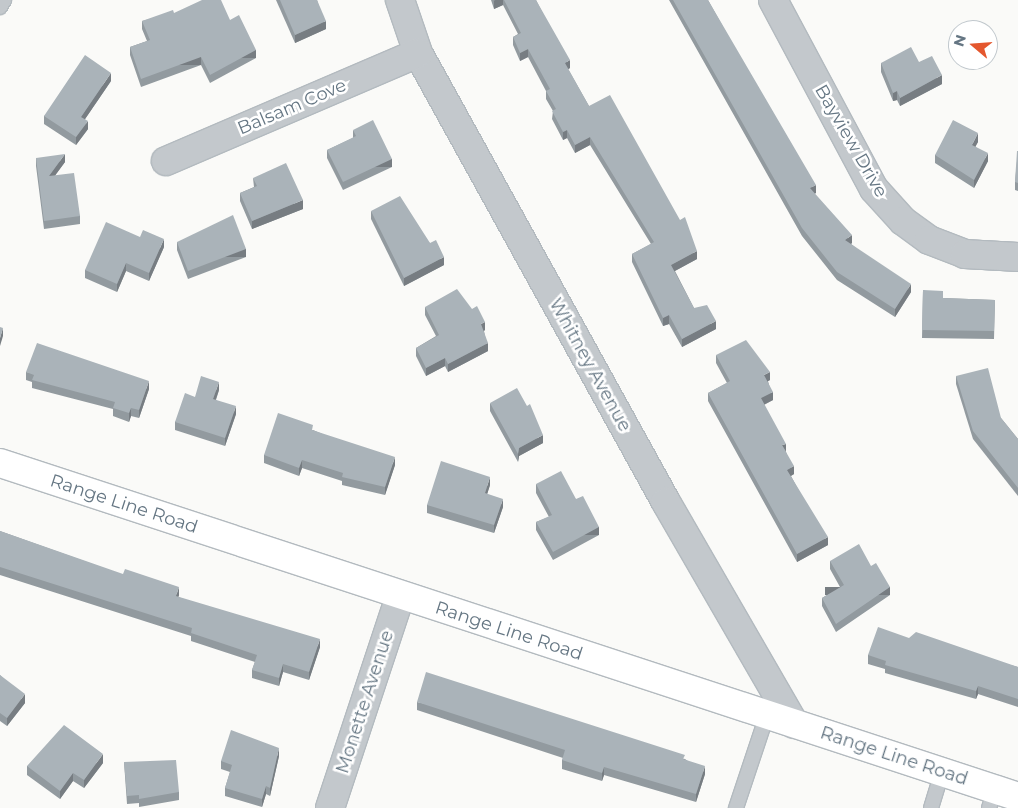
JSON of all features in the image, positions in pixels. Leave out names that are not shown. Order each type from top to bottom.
[{"type":"main road","name":"Range Line Road","points":[[0,462],[400,596],[942,772],[1001,798]]},
{"type":"street","name":"Whitney Avenue","points":[[400,0],[418,53],[794,724]]},
{"type":"street","name":"Bayview Drive","points":[[773,0],[874,189],[903,221],[929,240],[965,254],[1018,258]]},
{"type":"street","name":"Balsam Cove","points":[[166,160],[418,53]]},
{"type":"street","name":"Monette Avenue","points":[[330,808],[400,596]]},
{"type":"lane","points":[[0,7],[4,0]]},
{"type":"lane","points":[[736,808],[767,715]]},
{"type":"lane","points":[[930,808],[942,772]]},
{"type":"building","points":[[202,0],[221,0],[230,20],[239,15],[256,50],[210,75],[201,57],[141,79],[130,47],[150,40],[142,21],[173,10],[174,13]]},
{"type":"building","points":[[280,0],[317,0],[326,21],[295,35]]},
{"type":"building","points":[[504,0],[536,0],[570,60],[565,63],[589,106],[610,95],[680,220],[685,217],[697,251],[671,265],[694,308],[707,305],[716,321],[682,339],[669,315],[663,318],[632,254],[654,242],[590,137],[575,145],[567,130],[563,132],[552,111],[556,109],[546,91],[550,89],[528,49],[520,53],[513,37],[521,33]]},
{"type":"building","points":[[673,0],[708,0],[816,185],[810,188],[852,235],[845,240],[911,284],[895,309],[837,272],[802,228]]},
{"type":"building","points":[[911,47],[919,62],[932,56],[942,75],[900,98],[897,91],[893,93],[881,63]]},
{"type":"building","points":[[85,55],[111,73],[81,117],[88,121],[76,137],[44,116]]},
{"type":"building","points":[[373,120],[392,159],[343,182],[327,150],[356,136],[353,130]]},
{"type":"building","points":[[953,120],[978,133],[972,145],[988,153],[974,180],[935,155]]},
{"type":"building","points":[[1018,151],[1018,183],[1015,182]]},
{"type":"building","points":[[65,154],[49,176],[74,173],[80,216],[44,221],[36,158]]},
{"type":"building","points":[[286,163],[303,200],[252,221],[240,193],[257,186],[253,178]]},
{"type":"building","points":[[400,196],[430,243],[436,240],[444,257],[404,278],[371,211]]},
{"type":"building","points":[[233,215],[246,249],[188,271],[177,242]]},
{"type":"building","points":[[106,222],[140,237],[143,230],[164,239],[149,273],[126,263],[117,284],[85,270]]},
{"type":"building","points":[[457,289],[472,309],[477,306],[485,322],[481,324],[488,343],[448,364],[445,358],[426,368],[416,348],[439,335],[425,307]]},
{"type":"building","points":[[923,290],[943,291],[943,298],[995,300],[994,331],[922,330]]},
{"type":"building","points":[[0,327],[3,328],[0,338]]},
{"type":"building","points":[[746,340],[770,372],[764,375],[773,392],[761,398],[786,444],[782,445],[794,466],[787,470],[828,537],[797,554],[708,393],[730,381],[716,355]]},
{"type":"building","points":[[37,343],[149,381],[139,410],[131,408],[129,413],[113,408],[115,402],[32,380],[34,375],[26,372]]},
{"type":"building","points":[[988,368],[1001,418],[1018,439],[1018,488],[973,431],[956,376]]},
{"type":"building","points":[[201,376],[219,382],[213,399],[236,406],[225,438],[175,422],[185,393],[195,397]]},
{"type":"building","points":[[517,388],[527,406],[530,404],[543,435],[519,448],[518,454],[490,403]]},
{"type":"building","points":[[278,413],[313,425],[312,430],[395,457],[385,487],[342,477],[343,473],[302,460],[299,468],[264,455]]},
{"type":"building","points":[[441,461],[490,477],[485,493],[503,499],[494,525],[427,505]]},
{"type":"building","points":[[561,471],[576,499],[583,496],[599,527],[553,552],[536,522],[552,515],[536,484]]},
{"type":"building","points":[[0,531],[123,574],[125,569],[179,587],[176,596],[320,639],[309,672],[283,664],[279,678],[252,670],[257,655],[191,633],[192,628],[0,567]]},
{"type":"building","points":[[859,544],[871,566],[876,563],[890,587],[836,624],[822,598],[844,585],[830,561]]},
{"type":"building","points":[[878,627],[909,638],[916,632],[1018,667],[1018,699],[978,686],[976,691],[885,665],[886,661],[868,655]]},
{"type":"building","points":[[426,672],[685,755],[683,759],[705,766],[696,794],[604,767],[602,773],[562,760],[565,750],[417,702]]},
{"type":"building","points":[[0,675],[25,694],[7,718],[0,713]]},
{"type":"building","points":[[64,725],[103,754],[84,780],[73,773],[60,791],[27,766]]},
{"type":"building","points":[[231,730],[279,748],[270,788],[266,786],[262,799],[225,788],[232,765],[221,761]]},
{"type":"building","points":[[176,760],[179,792],[139,799],[139,795],[127,796],[124,762]]}]
